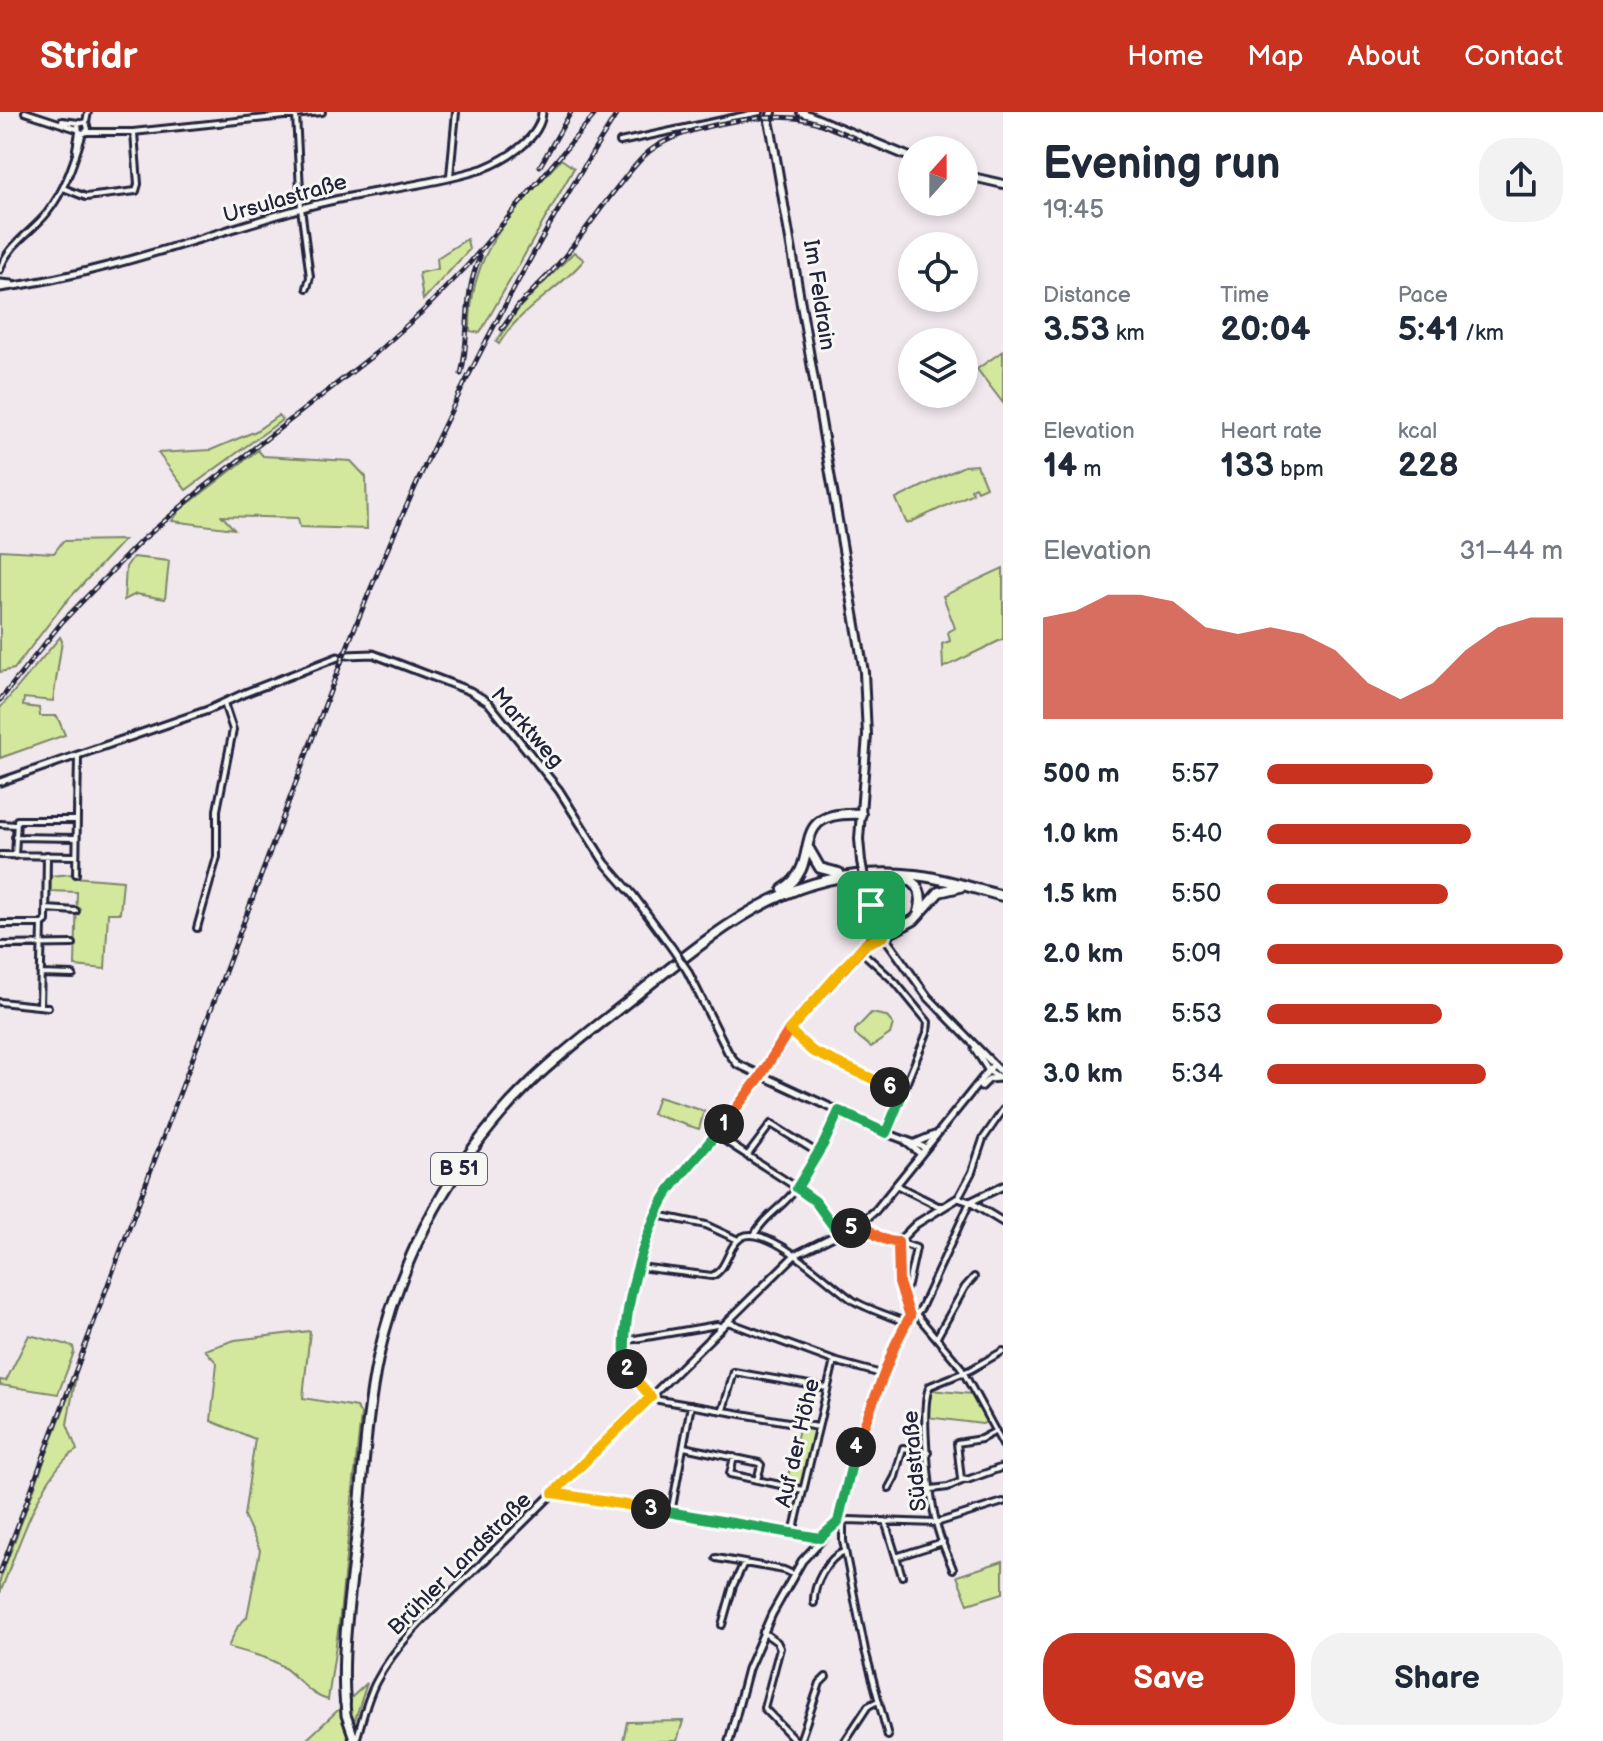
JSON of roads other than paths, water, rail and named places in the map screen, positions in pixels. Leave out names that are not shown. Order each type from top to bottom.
[{"type":"highway","points":[[768,900],[796,878],[804,863],[810,834],[817,823],[839,815],[861,817]]},
{"type":"highway","points":[[807,844],[812,858],[822,869],[854,875]]},
{"type":"highway","points":[[886,873],[907,878],[916,884],[922,898],[918,916]]},
{"type":"highway","name":"B 51","points":[[345,1702],[346,1642],[367,1432],[373,1383],[388,1318],[412,1253],[440,1199],[487,1131],[543,1071],[704,941],[768,900],[805,885],[854,875],[886,873],[924,876],[1003,896]]},
{"type":"highway","points":[[883,934],[906,925],[918,916],[939,892],[968,887]]},
{"type":"main road","name":"Im Feldrain","points":[[767,112],[864,672],[867,712],[861,861],[871,905],[883,934]]},
{"type":"main road","points":[[801,112],[898,152]]},
{"type":"main road","points":[[978,178],[1003,184]]},
{"type":"main road","name":"B 51","points":[[345,1702],[354,1739]]},
{"type":"street","points":[[25,112],[104,133],[322,112]]},
{"type":"street","points":[[1,266],[11,249],[49,211],[63,188],[87,112]]},
{"type":"street","points":[[450,176],[456,112]]},
{"type":"street","points":[[620,142],[767,112]]},
{"type":"street","name":"Ursulastraße","points":[[0,286],[156,254],[301,208],[477,171],[497,162],[534,133],[540,125],[542,114]]},
{"type":"street","points":[[296,115],[301,208],[310,277],[307,288]]},
{"type":"street","points":[[63,188],[86,197],[136,191],[133,132]]},
{"type":"street","name":"Marktweg","points":[[346,655],[373,654],[470,691],[488,702],[559,790],[605,863],[672,948],[737,1064],[905,1141]]},
{"type":"street","points":[[0,782],[224,703],[338,657]]},
{"type":"street","points":[[197,928],[217,857],[217,810],[233,730],[224,703]]},
{"type":"street","points":[[76,874],[78,756]]},
{"type":"street","points":[[15,856],[19,819],[75,820]]},
{"type":"street","points":[[0,824],[16,825]]},
{"type":"street","points":[[15,837],[75,838]]},
{"type":"street","points":[[0,855],[75,856]]},
{"type":"street","points":[[0,924],[46,923],[47,855]]},
{"type":"street","points":[[871,905],[873,936]]},
{"type":"street","points":[[47,909],[76,911]]},
{"type":"street","points":[[40,1006],[42,924]]},
{"type":"street","points":[[818,1427],[651,1397],[627,1371],[623,1341],[643,1246],[667,1193],[716,1135],[760,1076],[789,1030],[868,941],[873,936],[883,934]]},
{"type":"street","points":[[868,941],[883,934]]},
{"type":"street","points":[[883,934],[927,996],[1002,1077]]},
{"type":"street","points":[[0,945],[73,944]]},
{"type":"street","points":[[860,950],[896,983],[928,1022],[927,1033],[886,1133]]},
{"type":"street","points":[[41,974],[73,975]]},
{"type":"street","points":[[0,1002],[48,1007]]},
{"type":"street","points":[[789,1030],[812,1051],[903,1092]]},
{"type":"street","name":"Brühler Landstraße","points":[[354,1739],[367,1703],[388,1661],[403,1643],[795,1255],[862,1222],[991,1068]]},
{"type":"street","points":[[973,1091],[989,1079],[1002,1077]]},
{"type":"street","points":[[911,1318],[899,1280],[898,1242],[916,1224],[958,1198],[972,1172],[983,1139],[1003,1110]]},
{"type":"street","points":[[754,1235],[761,1221],[797,1188],[839,1111]]},
{"type":"street","points":[[747,1156],[771,1124],[818,1153]]},
{"type":"street","points":[[915,1143],[939,1133]]},
{"type":"street","points":[[716,1135],[815,1201],[839,1234]]},
{"type":"street","points":[[905,1141],[926,1148]]},
{"type":"street","points":[[905,1141],[921,1154]]},
{"type":"street","points":[[896,1185],[934,1204],[945,1206]]},
{"type":"street","points":[[888,1736],[865,1650],[839,1522],[857,1444],[911,1318],[921,1308],[970,1202],[1003,1186]]},
{"type":"street","points":[[958,1198],[1003,1222]]},
{"type":"street","points":[[934,1204],[934,1213]]},
{"type":"street","points":[[657,1215],[706,1225],[738,1240]]},
{"type":"street","points":[[862,1222],[874,1234],[893,1243],[916,1248],[907,1289],[902,1294]]},
{"type":"street","points":[[639,1267],[712,1276],[720,1270],[738,1240],[754,1235],[795,1255],[856,1302],[911,1318],[937,1337],[964,1372],[1003,1445]]},
{"type":"street","points":[[937,1337],[965,1287],[974,1277]]},
{"type":"street","points":[[623,1341],[725,1324],[885,1375]]},
{"type":"street","points":[[964,1372],[1003,1351]]},
{"type":"street","name":"Auf der Höhe","points":[[793,1533],[834,1361]]},
{"type":"street","points":[[723,1410],[734,1372],[827,1388]]},
{"type":"street","name":"Südstraße","points":[[953,1569],[936,1523],[925,1423],[927,1389],[964,1372]]},
{"type":"street","points":[[671,1513],[691,1405]]},
{"type":"street","points":[[962,1481],[957,1443],[981,1439],[996,1431]]},
{"type":"street","points":[[684,1447],[760,1464],[757,1480]]},
{"type":"street","points":[[889,1488],[903,1448],[928,1452]]},
{"type":"street","points":[[734,1457],[730,1474],[803,1490]]},
{"type":"street","points":[[932,1489],[948,1487],[1003,1467]]},
{"type":"street","points":[[553,1493],[820,1538]]},
{"type":"street","points":[[729,1741],[748,1669],[763,1632],[793,1574],[820,1538],[839,1522],[848,1520],[936,1523],[1003,1502]]},
{"type":"street","points":[[885,1521],[902,1576]]},
{"type":"street","points":[[896,1557],[943,1542]]},
{"type":"street","points":[[814,1603],[814,1591],[828,1565],[837,1554],[845,1551]]},
{"type":"street","points":[[716,1558],[793,1574]]},
{"type":"street","points":[[722,1625],[733,1586],[744,1563]]},
{"type":"street","points":[[763,1632],[780,1648],[764,1708],[798,1741],[820,1683],[826,1677]]},
{"type":"street","points":[[845,1741],[868,1706],[878,1701]]},
{"type":"railway","points":[[540,166],[571,112]]},
{"type":"railway","points":[[0,700],[62,622],[141,541],[202,489],[376,353],[424,310],[467,266],[597,112]]},
{"type":"railway","points":[[0,1573],[364,604],[428,459],[498,318],[618,112]]},
{"type":"railway","points":[[544,280],[644,156],[675,137],[719,124],[785,117],[816,122],[859,140]]},
{"type":"railway","points":[[461,374],[471,286],[480,257]]},
{"type":"railway","points":[[502,329],[519,305],[551,272]]}]
